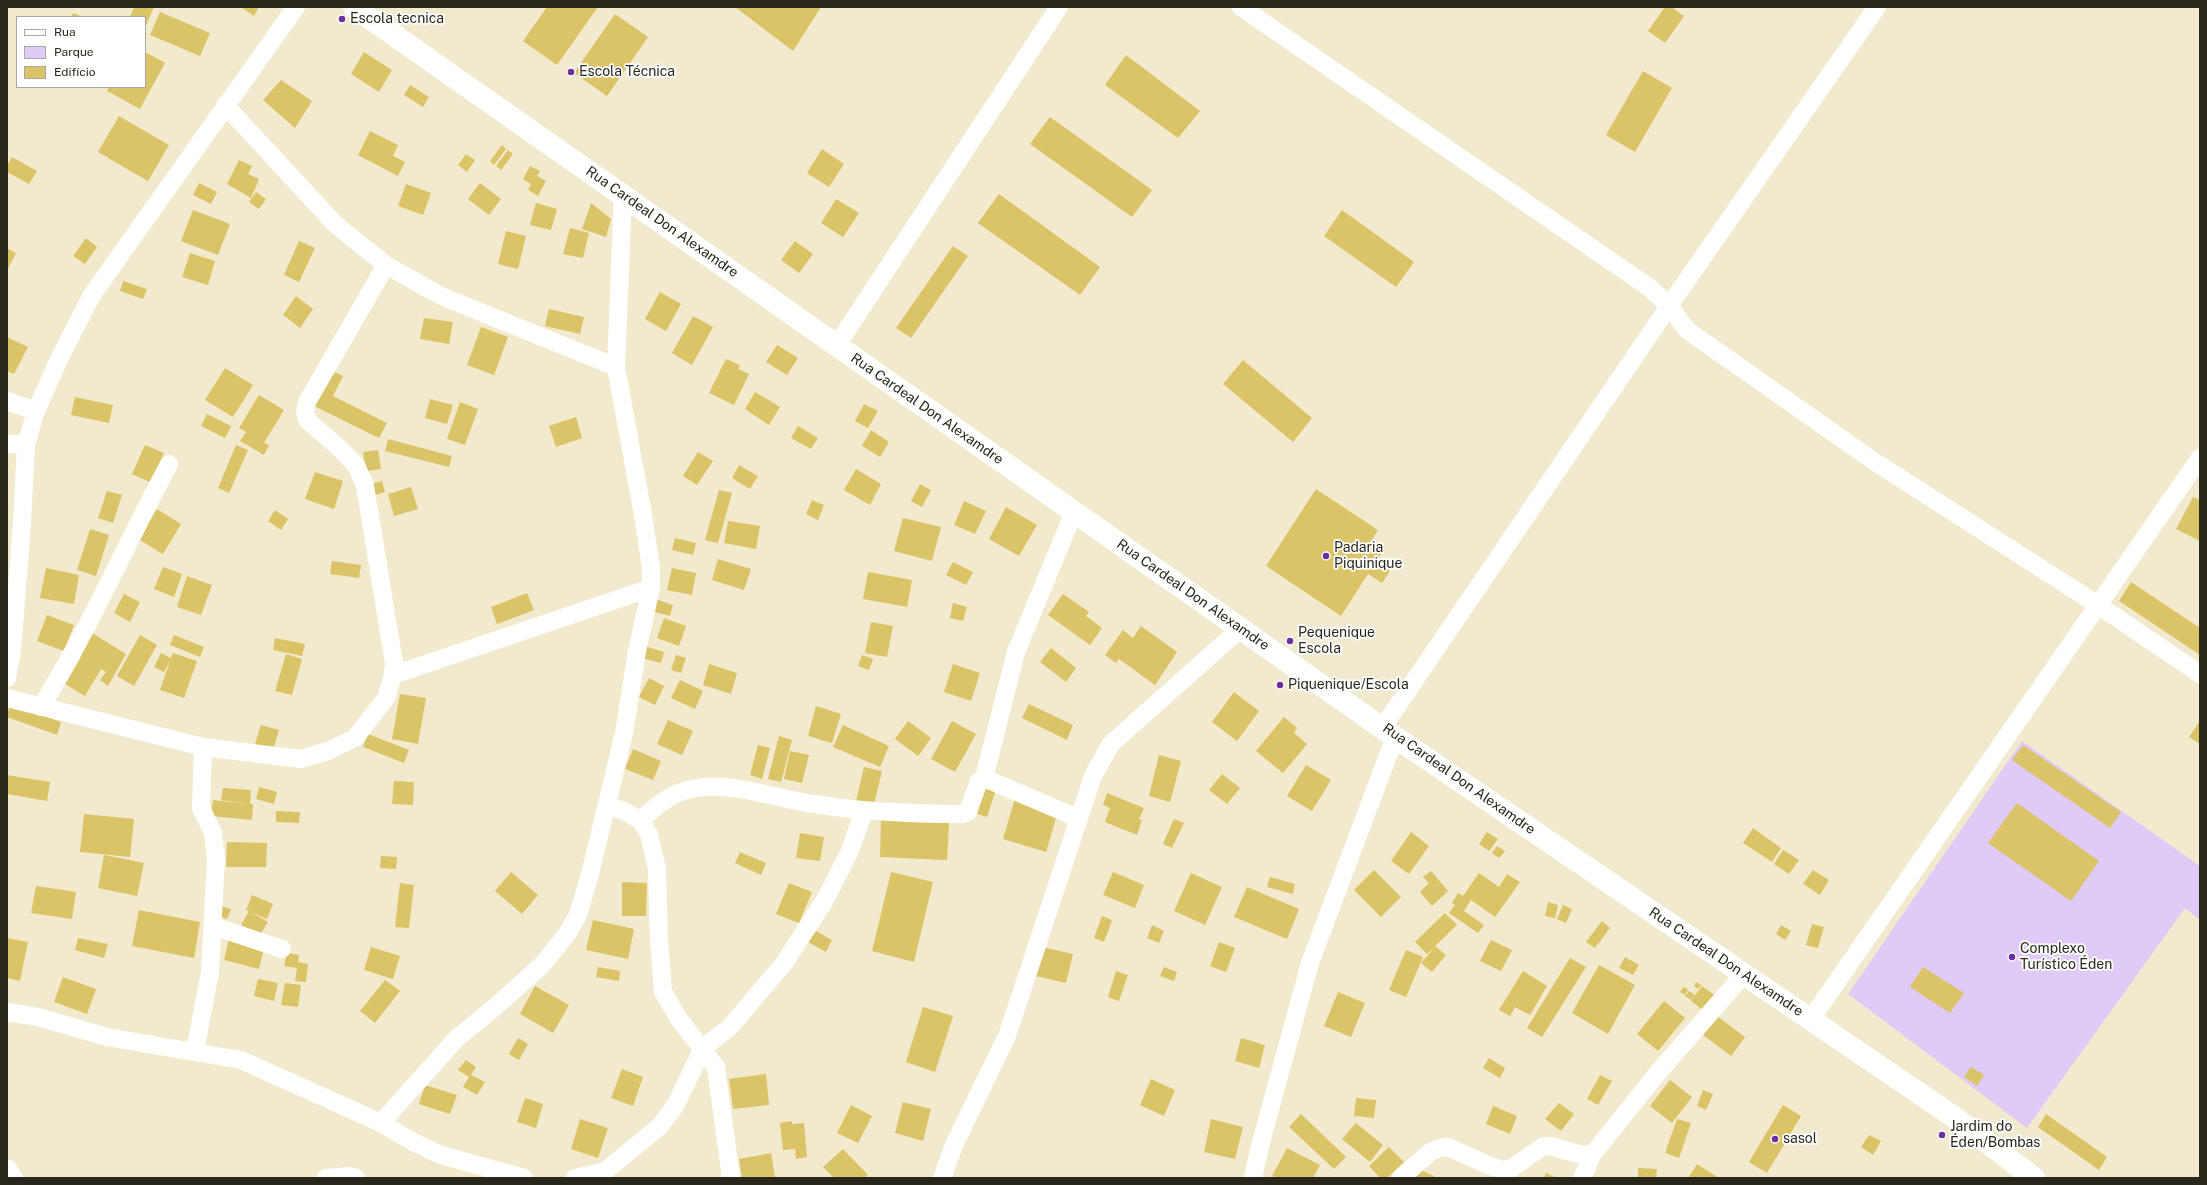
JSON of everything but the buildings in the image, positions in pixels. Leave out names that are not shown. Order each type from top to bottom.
[{"type":"main road","name":"Rua Cardeal Don Alexamdre","points":[[354,7],[623,194],[1240,629],[1954,1117],[2034,1178]]},
{"type":"street","points":[[7,678],[12,651],[22,523],[26,444],[36,411],[60,357],[92,295],[225,105],[296,7]]},
{"type":"street","points":[[837,345],[1059,7]]},
{"type":"street","points":[[1241,7],[1650,288],[1669,306],[1687,330],[1859,451],[2098,605],[2200,674]]},
{"type":"street","points":[[1253,1178],[1260,1146],[1310,963],[1389,732],[1669,306],[1877,7]]},
{"type":"street","points":[[225,105],[336,225],[386,265],[440,296],[616,367]]},
{"type":"street","points":[[381,1123],[457,1038],[522,984],[542,965],[567,934],[578,915],[583,899],[624,733],[637,651],[651,588],[652,568],[616,367],[623,194]]},
{"type":"street","points":[[7,698],[203,747],[301,759],[328,751],[355,738],[386,698],[393,675],[394,663],[365,486],[356,465],[308,421],[305,413],[307,402],[386,265]]},
{"type":"street","points":[[7,401],[36,411]]},
{"type":"street","points":[[7,444],[26,444]]},
{"type":"street","points":[[1811,1019],[2200,458]]},
{"type":"street","points":[[41,707],[90,621],[127,544],[169,464]]},
{"type":"street","points":[[640,820],[666,799],[690,789],[704,787],[733,788],[809,803],[864,811],[963,814],[968,812],[979,781],[984,778],[1016,652],[1074,512]]},
{"type":"street","points":[[393,675],[651,588]]},
{"type":"street","points":[[942,1178],[954,1145],[1007,1036],[1093,776],[1111,744],[1240,629]]},
{"type":"street","points":[[195,1051],[210,972],[216,858],[213,833],[201,808],[203,747]]},
{"type":"street","points":[[984,778],[1078,818]]},
{"type":"street","points":[[606,805],[624,811],[640,820],[649,834],[657,868],[663,992],[679,1018],[716,1067],[731,1178]]},
{"type":"street","points":[[575,1178],[605,1171],[659,1127],[675,1106],[703,1048],[730,1027],[785,962],[825,900],[848,853],[864,811]]},
{"type":"street","points":[[213,926],[282,949]]},
{"type":"street","points":[[1582,1178],[1592,1155],[1656,1075],[1744,974]]},
{"type":"street","points":[[7,1012],[38,1017],[107,1037],[241,1060],[381,1123],[413,1142],[441,1155],[524,1178]]},
{"type":"street","points":[[1401,1178],[1430,1152],[1448,1147],[1503,1170],[1512,1168],[1542,1147],[1550,1146],[1578,1154],[1592,1155]]},
{"type":"street","points":[[7,1168],[14,1178]]},
{"type":"street","points":[[326,1178],[349,1176],[356,1178]]},
{"type":"green space","name":"Complexo Turístico Éden","points":[[2022,741],[2200,866],[2200,920],[2185,908],[2027,1128],[1848,994]]},
{"type":"place","name":"Escola tecnica","points":[[342,19]]},
{"type":"place","name":"Escola Técnica","points":[[571,72]]},
{"type":"place","name":"Padaria Piquinique","points":[[1326,556]]},
{"type":"place","name":"Pequenique Escola","points":[[1290,641]]},
{"type":"place","name":"Piquenique/Escola","points":[[1280,685]]},
{"type":"place","name":"Complexo Turístico Éden","points":[[2012,957]]},
{"type":"place","name":"Jardim do Éden/Bombas","points":[[1942,1135]]},
{"type":"place","name":"sasol","points":[[1775,1139]]}]
